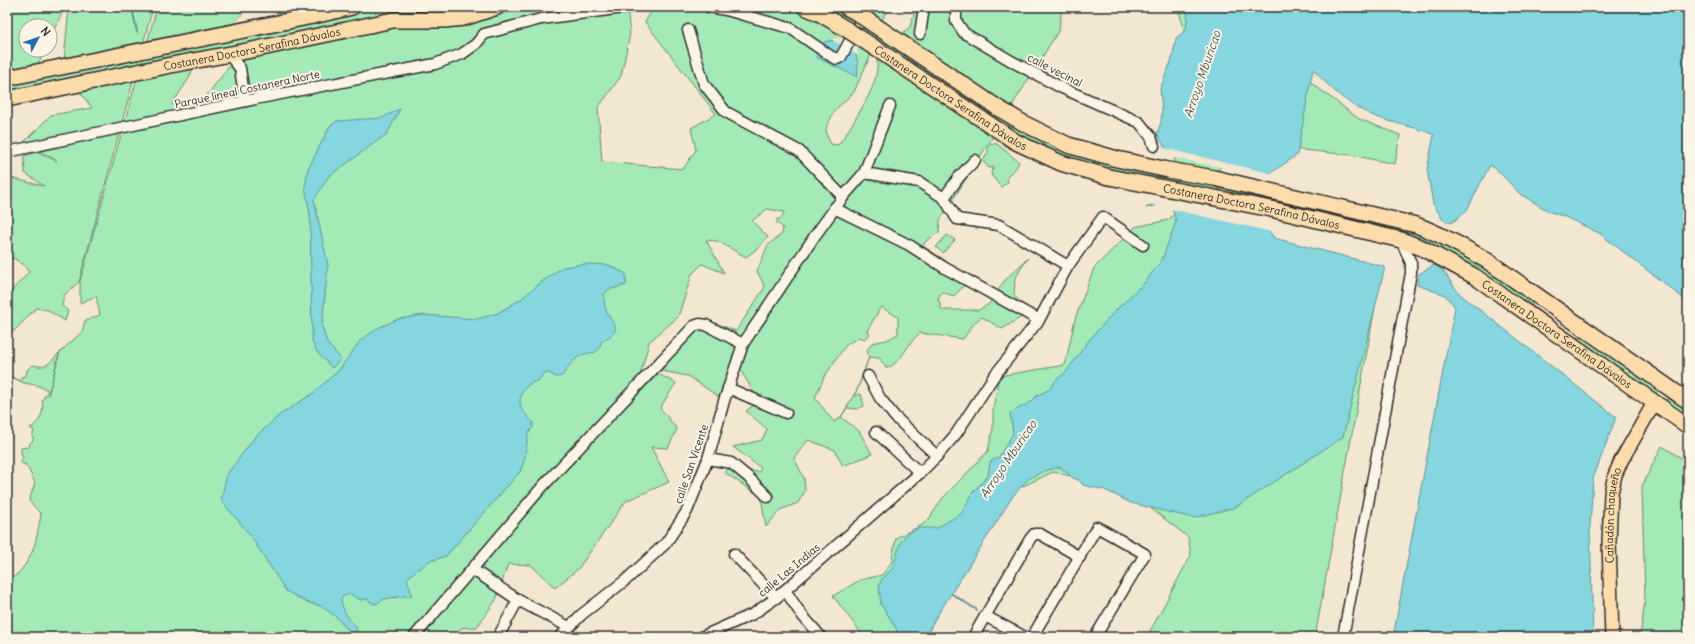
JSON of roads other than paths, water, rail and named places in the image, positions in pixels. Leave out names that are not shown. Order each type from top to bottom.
[{"type":"highway","name":"Costanera Doctora Serafina Dávalos","points":[[7,78],[351,7]]},
{"type":"highway","points":[[444,20],[457,7]]},
{"type":"highway","name":"Costanera Doctora Serafina Dávalos","points":[[7,98],[252,50],[393,20],[444,20],[464,18],[491,7]]},
{"type":"highway","name":"Costanera Doctora Serafina Dávalos","points":[[805,7],[819,13],[846,29],[1016,142],[1061,163],[1109,177],[1271,210],[1401,240],[1422,248],[1474,276],[1688,426]]},
{"type":"highway","name":"Costanera Doctora Serafina Dávalos","points":[[857,9],[873,24],[998,108],[1025,124],[1068,145],[1117,159],[1214,178],[1416,225],[1459,244],[1486,260],[1683,397]]},
{"type":"highway","points":[[1654,403],[1661,395],[1683,397]]},
{"type":"main road","name":"Cañadón chaqueño","points":[[1612,637],[1609,543],[1611,493],[1615,475],[1621,461],[1654,403]]},
{"type":"street","name":"Parque lineal Costanera Norte","points":[[7,152],[245,101],[435,64],[462,54],[476,44],[484,34],[541,19],[631,7]]},
{"type":"street","points":[[709,7],[726,10],[790,28],[832,58],[837,59],[841,57],[857,9]]},
{"type":"street","points":[[920,34],[924,7]]},
{"type":"street","name":"calle vecinal","points":[[956,7],[956,21],[964,33],[1013,62],[1062,88],[1139,122],[1151,137],[1154,146]]},
{"type":"street","points":[[688,30],[704,84],[726,112],[799,151],[843,197]]},
{"type":"street","points":[[240,68],[252,50]]},
{"type":"street","points":[[228,54],[240,68],[245,101]]},
{"type":"street","name":"calle San Vicente","points":[[560,637],[581,615],[626,580],[666,543],[687,511],[708,459],[728,388],[743,344],[834,208],[864,173],[890,106]]},
{"type":"street","points":[[944,198],[959,177],[975,160]]},
{"type":"street","points":[[864,173],[918,182],[944,198],[957,218],[999,225],[1068,266]]},
{"type":"street","points":[[834,208],[909,246],[945,268],[1039,320]]},
{"type":"street","name":"calle Las Indias","points":[[701,637],[753,614],[776,598],[868,519],[937,456],[966,419],[994,376],[1039,320],[1068,266],[1103,217],[1143,245]]},
{"type":"street","points":[[1343,637],[1411,272],[1411,263],[1401,240]]},
{"type":"street","points":[[414,637],[543,486],[694,326],[700,324],[706,325],[743,344]]},
{"type":"street","points":[[868,376],[880,398],[895,417],[937,456]]},
{"type":"street","points":[[728,388],[786,413]]},
{"type":"street","points":[[876,432],[920,473]]},
{"type":"street","points":[[708,459],[731,463],[768,497]]},
{"type":"street","points":[[1032,637],[1097,527],[1144,554],[1095,637]]},
{"type":"street","points":[[973,637],[1034,534],[1040,534],[1080,557]]},
{"type":"street","points":[[734,554],[776,598]]},
{"type":"street","points":[[472,569],[518,600],[569,627]]},
{"type":"street","points":[[785,590],[801,614],[821,637]]},
{"type":"street","points":[[498,637],[518,600]]},
{"type":"street","points":[[985,616],[1025,637]]},
{"type":"water","name":"Arroyo Mburicao","points":[[1188,7],[1688,7],[1688,302],[1599,233],[1563,216],[1550,212],[1520,194],[1490,165],[1466,212],[1451,223],[1443,220],[1433,204],[1427,169],[1434,135],[1419,129],[1382,119],[1365,112],[1348,102],[1327,84],[1313,69],[1297,155],[1268,175],[1169,155],[1157,134],[1161,122],[1162,111],[1160,89],[1172,59],[1176,38],[1186,30]]},
{"type":"water","points":[[842,38],[854,46],[858,64],[857,77],[816,57],[824,42]]},
{"type":"water","points":[[400,109],[387,134],[328,177],[314,200],[328,265],[322,326],[327,343],[341,359],[332,368],[317,352],[312,341],[310,214],[305,187],[308,169],[330,126],[337,121],[382,118]]},
{"type":"water","name":"Arroyo Mburicao","points":[[1160,199],[1260,218],[1274,238],[1385,267],[1343,437],[1236,507],[1193,518],[1131,503],[1105,490],[1083,485],[1079,480],[1073,478],[1060,467],[1044,471],[1028,479],[1013,496],[925,637],[893,637],[897,630],[881,605],[879,585],[882,579],[892,569],[901,541],[908,533],[919,528],[937,528],[962,513],[973,492],[988,476],[990,462],[999,457],[1013,433],[1010,413],[1031,402],[1038,395],[1050,389],[1056,380],[1066,372],[1090,339],[1114,312],[1145,282],[1162,260],[1176,221],[1172,208],[1161,204],[1146,208]]},
{"type":"water","points":[[586,264],[609,265],[626,274],[626,285],[608,290],[604,294],[605,308],[614,324],[615,330],[609,337],[602,341],[596,352],[582,355],[576,359],[570,364],[562,376],[556,377],[549,373],[544,373],[538,381],[526,387],[521,394],[520,403],[525,413],[533,422],[533,427],[528,434],[525,458],[520,472],[446,556],[427,562],[407,579],[412,595],[384,599],[374,604],[367,599],[360,600],[349,594],[342,597],[341,600],[345,612],[357,628],[355,634],[350,632],[334,615],[321,606],[306,602],[286,591],[250,535],[221,500],[227,474],[255,437],[281,414],[312,394],[339,370],[360,341],[378,328],[398,319],[423,315],[477,319],[498,313],[521,299],[563,267]]},
{"type":"water","points":[[1434,265],[1445,273],[1461,295],[1616,417],[1593,479],[1590,526],[1593,637],[1393,637],[1455,307],[1445,295],[1417,285],[1419,274]]},
{"type":"waterway","points":[[132,8],[137,32]]},
{"type":"waterway","points":[[952,594],[977,610]]}]
